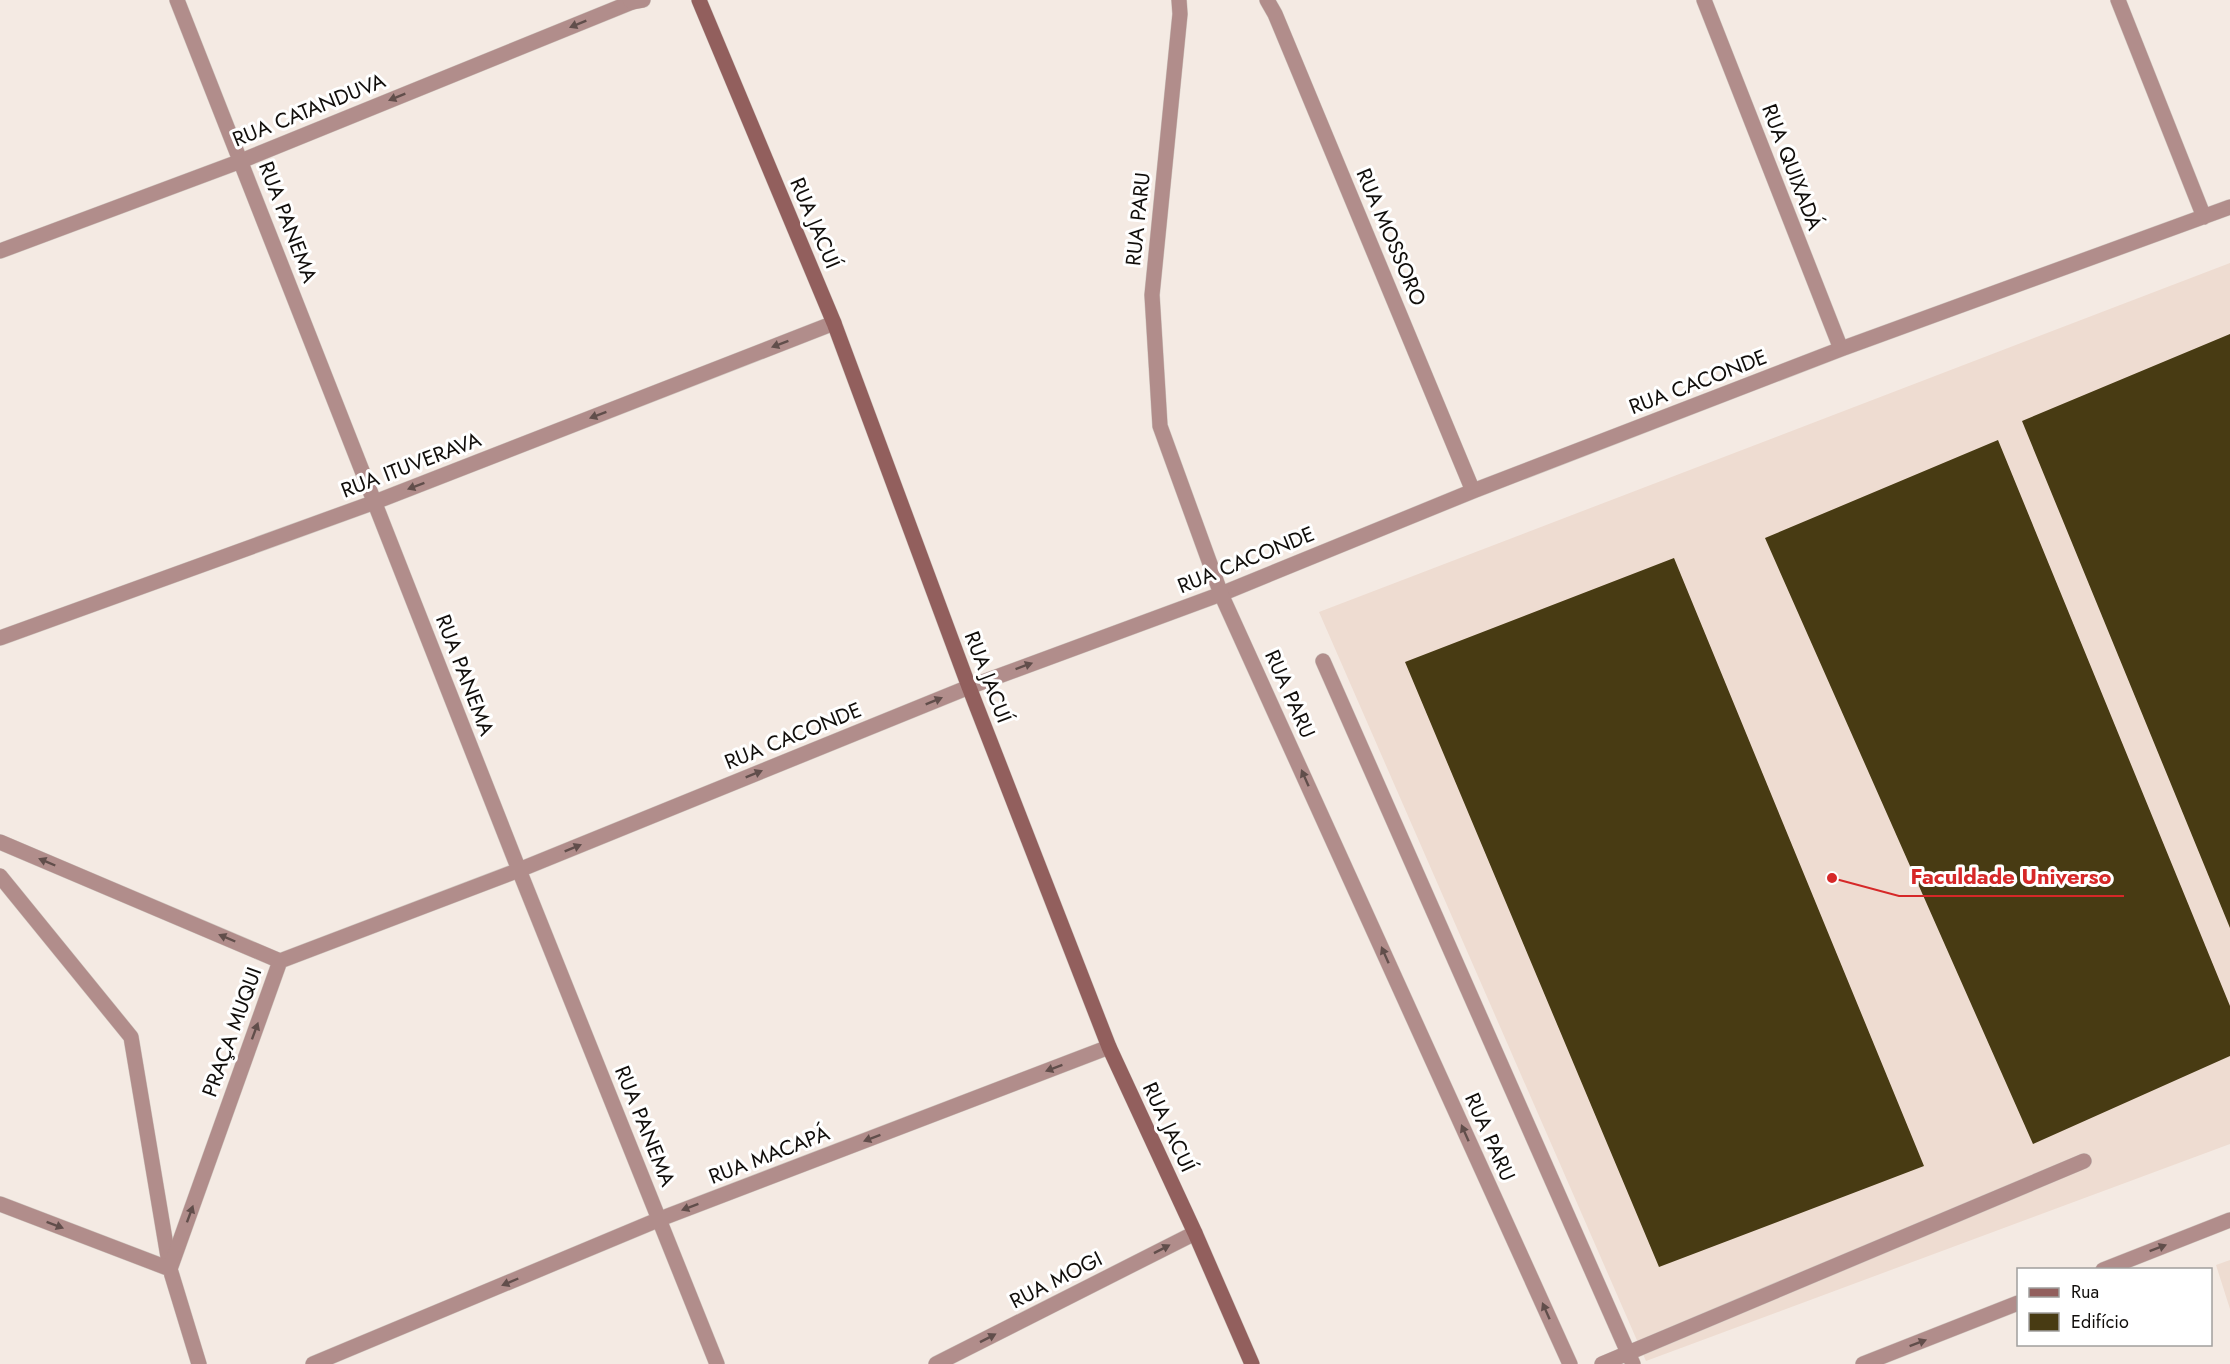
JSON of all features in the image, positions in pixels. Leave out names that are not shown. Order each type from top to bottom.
[{"type":"main road","name":"RUA JACUÍ","points":[[699,0],[834,323],[969,687],[1109,1047],[1195,1233],[1252,1364]]},
{"type":"street","name":"RUA PANEMA","points":[[177,0],[242,160],[519,870],[717,1364]]},
{"type":"street","name":"RUA PARU","points":[[1179,0],[1174,81],[1152,295],[1160,426],[1221,594],[1570,1364]]},
{"type":"street","name":"RUA MOSSORO","points":[[1267,0],[1311,99],[1473,491]]},
{"type":"street","name":"RUA QUIXADÁ","points":[[1704,0],[1841,349]]},
{"type":"street","points":[[2118,0],[2204,217]]},
{"type":"street","name":"RUA CATANDUVA","points":[[0,250],[242,160],[635,1]]},
{"type":"street","name":"RUA CACONDE","points":[[280,961],[519,870],[969,687],[1221,594],[1473,491],[1841,349],[2230,207]]},
{"type":"street","name":"RUA ITUVERAVA","points":[[0,638],[375,502],[834,323]]},
{"type":"street","points":[[1323,661],[1630,1359]]},
{"type":"street","name":"PRAÇA MUQUI","points":[[0,842],[280,961],[170,1269]]},
{"type":"street","points":[[0,876],[131,1037],[170,1269],[199,1364]]},
{"type":"street","name":"RUA MACAPÁ","points":[[313,1364],[660,1219],[1109,1047]]},
{"type":"street","points":[[1602,1364],[1630,1359],[2084,1161]]},
{"type":"street","points":[[0,1204],[170,1269]]},
{"type":"street","points":[[2106,1268],[2230,1220]]},
{"type":"street","name":"RUA MOGI","points":[[936,1364],[1195,1233]]},
{"type":"street","points":[[1863,1364],[2017,1304]]},
{"type":"shaded area","points":[[2230,263],[2230,1144],[1646,1361],[1319,612]]},
{"type":"shaded area","points":[[2230,1260],[2230,1309],[2216,1265]]},
{"type":"building","points":[[2230,334],[2230,928],[2022,421]]},
{"type":"building","points":[[1998,440],[2230,1006],[2230,1056],[2033,1144],[1765,538]]},
{"type":"building","points":[[1674,558],[1924,1166],[1659,1267],[1405,662]]},
{"type":"place","name":"Faculdade Universo","points":[[1832,878]]}]
